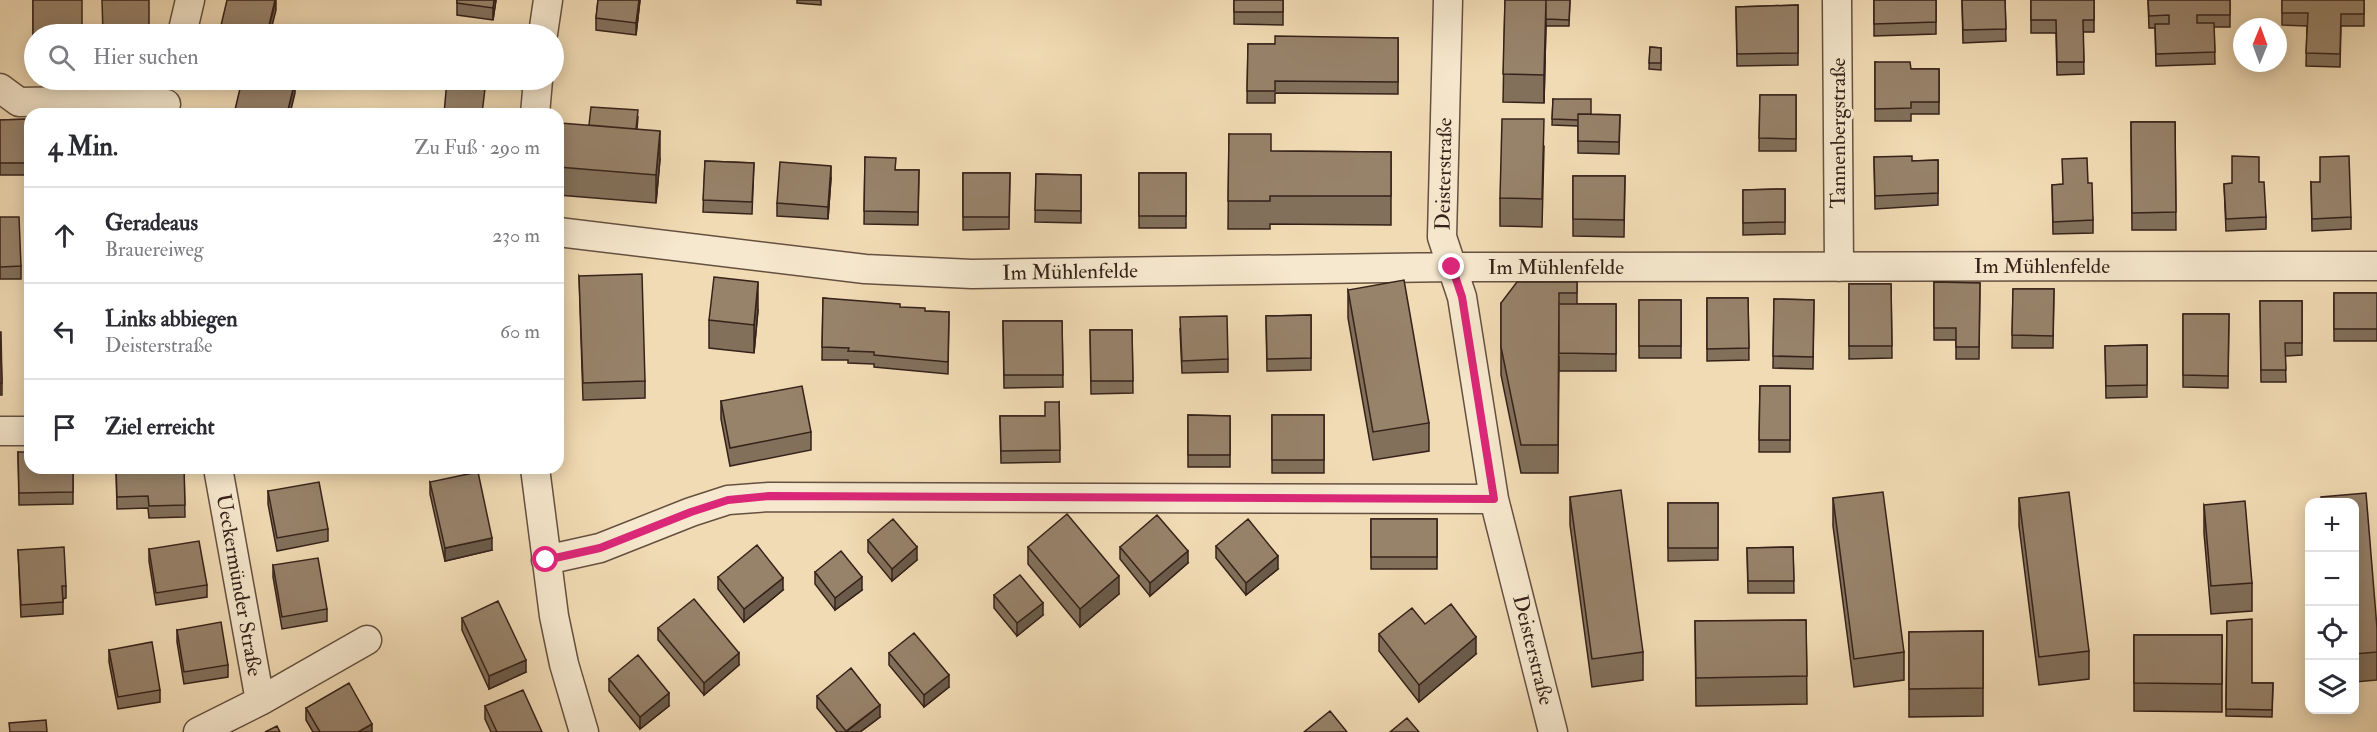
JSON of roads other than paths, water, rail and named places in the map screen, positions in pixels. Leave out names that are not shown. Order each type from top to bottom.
[{"type":"street","points":[[184,24],[190,0]]},
{"type":"street","points":[[544,24],[548,0]]},
{"type":"street","name":"Deisterstraße","points":[[1448,0],[1442,237],[1462,297],[1494,499],[1553,732]]},
{"type":"street","name":"Tannenbergstraße","points":[[1837,0],[1839,267]]},
{"type":"street","points":[[0,88],[19,102],[168,99]]},
{"type":"street","points":[[536,108],[537,90]]},
{"type":"street","name":"Im Mühlenfelde","points":[[564,233],[865,269],[972,273],[1452,267],[2377,266]]},
{"type":"street","points":[[0,431],[24,430]]},
{"type":"street","name":"Ueckermünder Straße","points":[[219,474],[260,701]]},
{"type":"street","points":[[536,474],[546,560],[564,664],[584,732]]},
{"type":"street","points":[[546,560],[600,548],[728,500],[769,496],[1494,499]]},
{"type":"street","points":[[198,732],[260,701],[367,639]]}]
